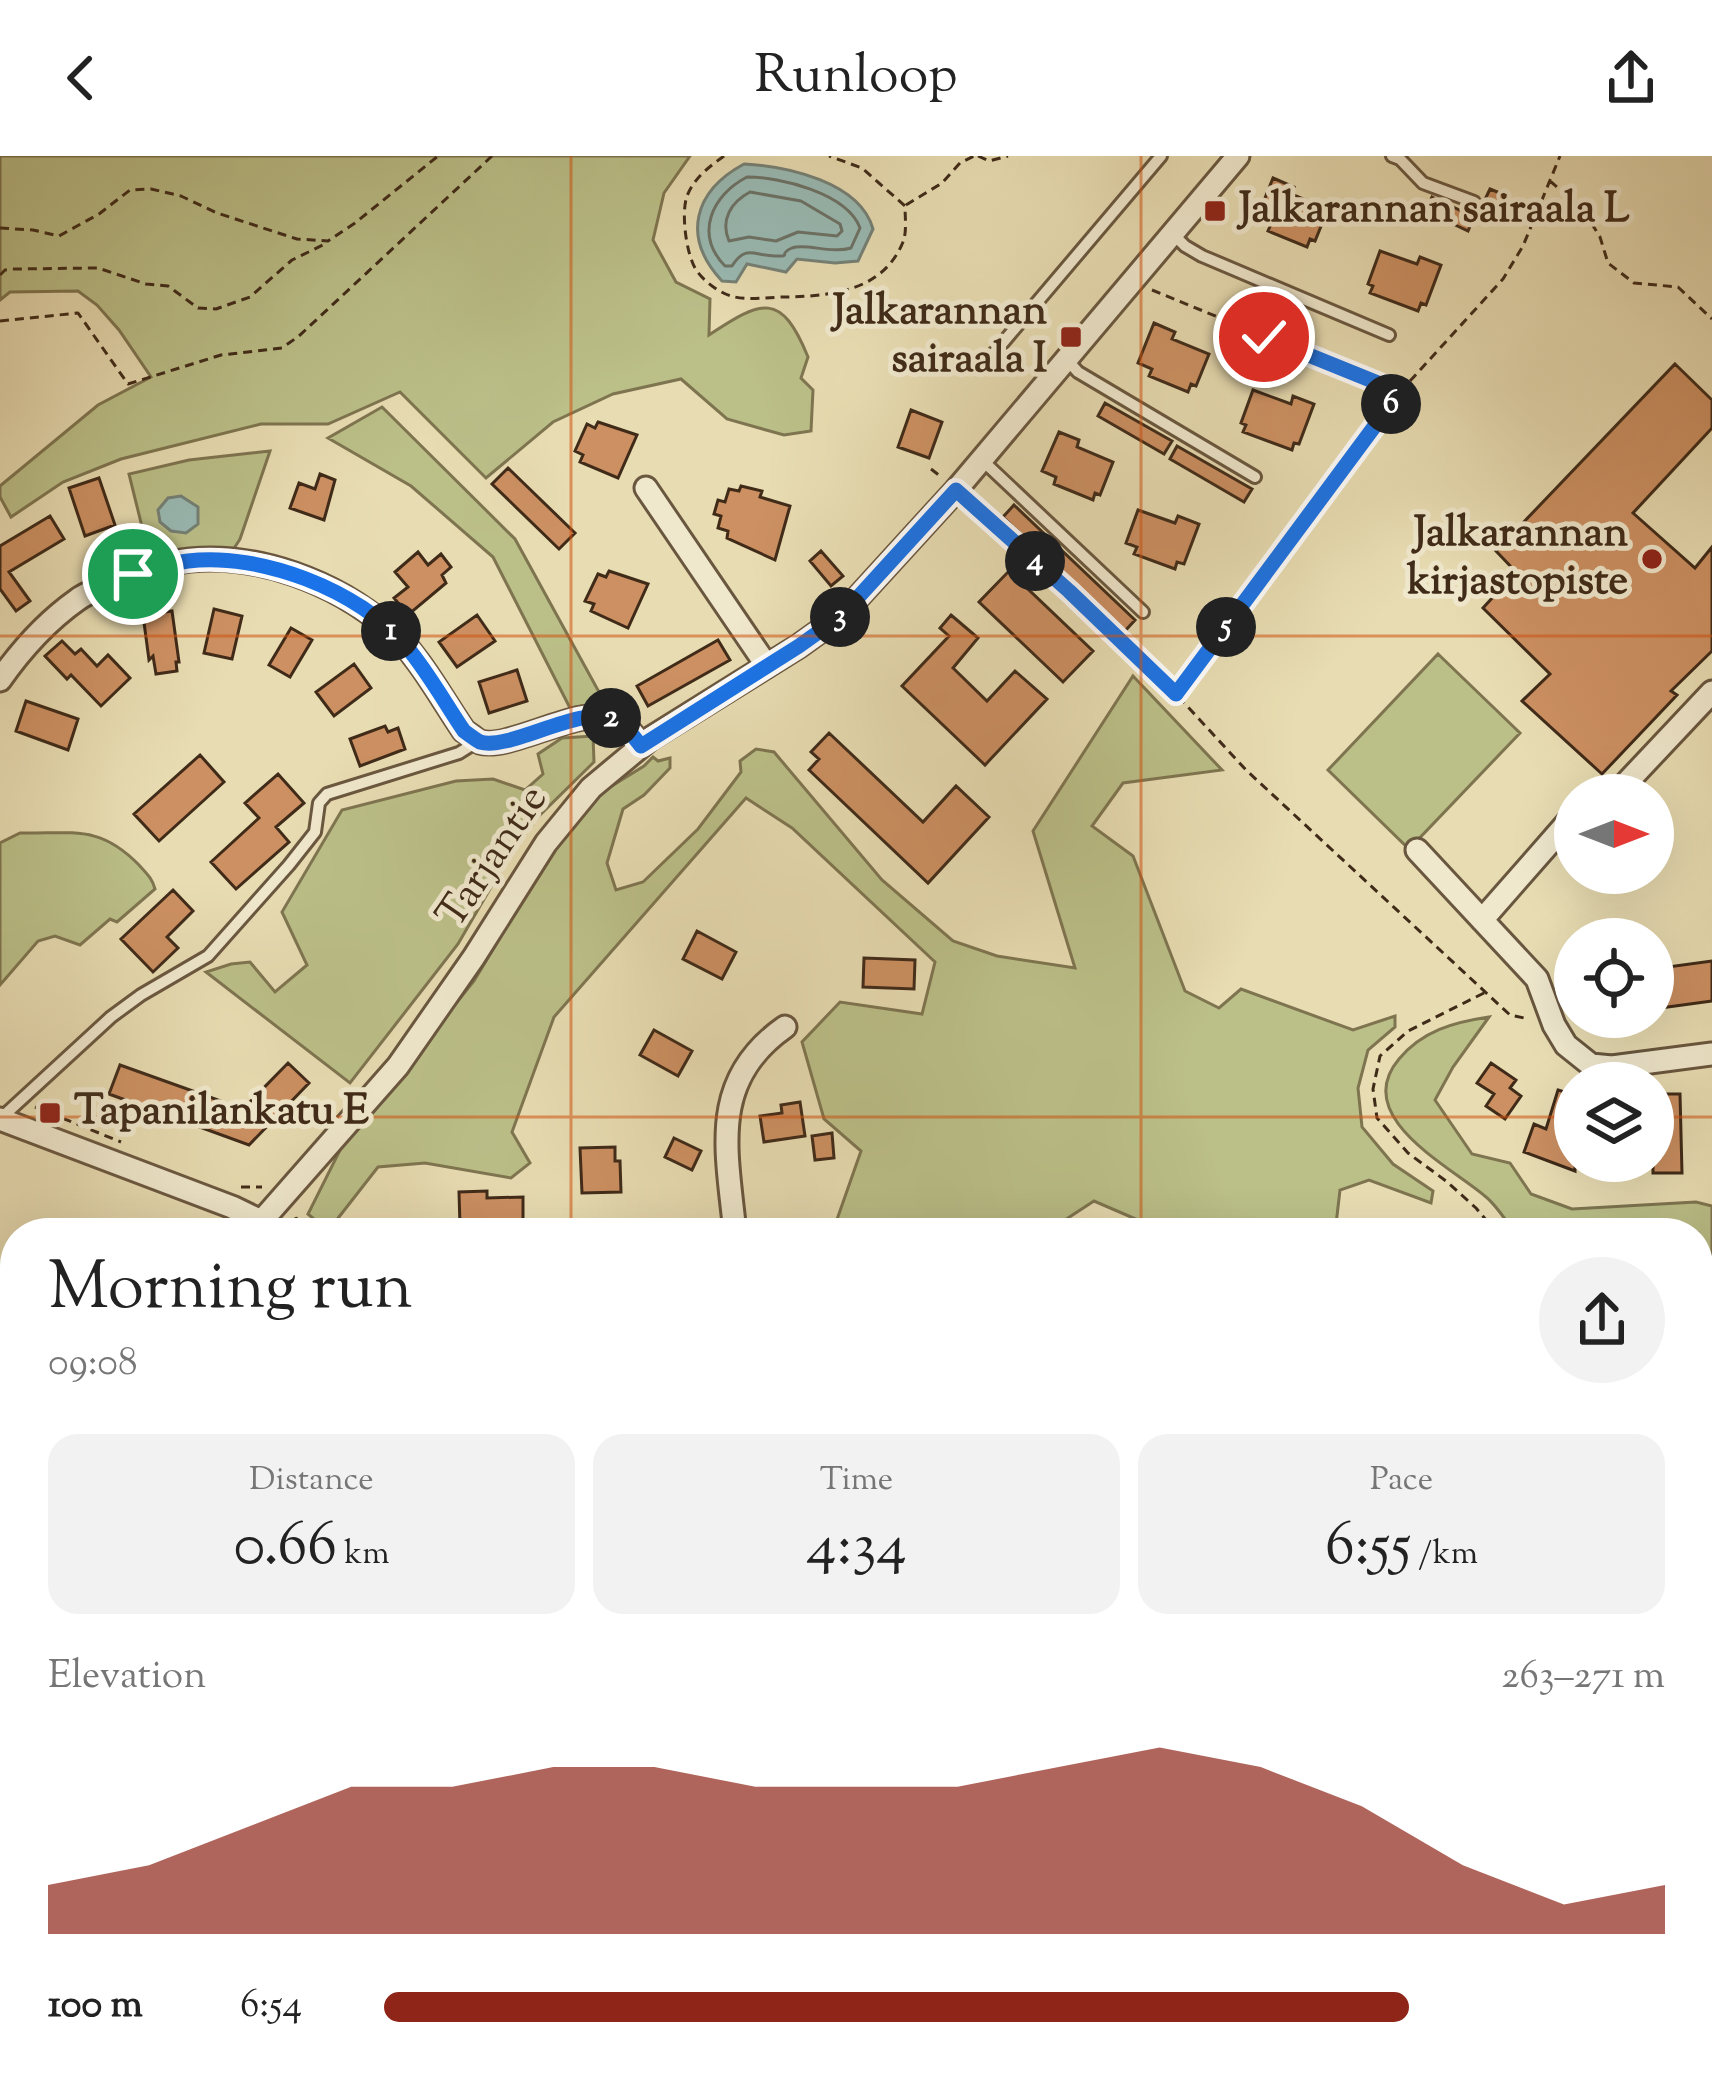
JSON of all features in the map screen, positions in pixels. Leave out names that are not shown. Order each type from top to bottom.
[{"type":"street","name":"Tarjantie","points":[[269,1218],[284,1193],[398,1066],[545,843],[591,788],[641,746],[841,616],[982,460],[1238,156]]},
{"type":"street","points":[[646,488],[767,666]]},
{"type":"street","points":[[0,680],[23,646],[79,598],[133,574],[189,560],[252,562],[312,581],[386,626],[406,645],[464,731],[478,741],[498,741],[607,716],[641,746]]},
{"type":"street","points":[[1635,774],[1712,692]]},
{"type":"street","points":[[1482,920],[1554,838]]},
{"type":"street","points":[[1417,850],[1537,979],[1554,1025]]},
{"type":"street","points":[[733,1218],[725,1139],[728,1104],[742,1068],[767,1039],[785,1027]]},
{"type":"street","points":[[1562,1038],[1591,1065],[1612,1067],[1712,1054]]},
{"type":"street","points":[[0,1119],[232,1207],[248,1218]]},
{"type":"lane","points":[[984,365],[1161,156]]},
{"type":"lane","points":[[1392,156],[1423,183],[1474,202]]},
{"type":"lane","points":[[1173,234],[1202,256],[1389,334]]},
{"type":"lane","points":[[1066,360],[1078,372],[1255,477]]},
{"type":"lane","points":[[982,460],[1143,612]]},
{"type":"lane","points":[[0,1119],[111,1017],[208,956],[314,832],[319,803],[327,794],[459,753],[478,741]]},
{"type":"path","points":[[0,274],[15,269],[98,268],[168,286],[198,308],[216,309],[250,297],[292,260],[326,246],[438,156]]},
{"type":"path","points":[[0,321],[78,314],[128,384],[221,355],[282,348],[492,156]]},
{"type":"path","points":[[724,156],[703,172],[686,198],[685,231],[695,268],[714,288],[734,297],[829,296],[856,289],[888,268],[905,239],[905,206],[862,168],[829,156]]},
{"type":"path","points":[[905,206],[942,183],[960,163],[976,156],[989,161],[1008,156]]},
{"type":"path","points":[[1176,694],[1400,392],[1503,279],[1523,246],[1560,156]]},
{"type":"path","points":[[1550,182],[1582,208],[1609,263],[1634,283],[1678,287],[1712,319]]},
{"type":"path","points":[[0,229],[59,236],[130,190],[151,189],[297,239],[328,242]]},
{"type":"path","points":[[1150,289],[1400,392]]},
{"type":"path","points":[[931,469],[1069,591],[1176,694],[1246,770],[1510,1015],[1554,1025]]},
{"type":"path","points":[[1484,1218],[1393,1136],[1378,1118],[1372,1089],[1380,1056],[1408,1030],[1487,991]]},
{"type":"path","points":[[20,1101],[138,1149]]},
{"type":"path","points":[[232,1187],[269,1187],[284,1193],[295,1204],[296,1218]]},
{"type":"green space","points":[[0,156],[690,156],[664,193],[653,240],[676,282],[710,299],[709,335],[756,309],[779,312],[789,321],[808,357],[801,378],[813,390],[811,431],[784,435],[727,419],[681,379],[613,394],[553,422],[486,478],[400,392],[328,424],[261,424],[121,459],[63,482],[11,517],[0,497],[0,486],[98,405],[151,377],[119,330],[78,291],[10,292],[0,300]]},
{"type":"green space","points":[[382,407],[515,539],[599,692],[597,703],[570,708],[493,557],[411,486],[328,438]]},
{"type":"green space","points":[[270,451],[231,553],[148,551],[129,474],[189,460]]},
{"type":"green space","points":[[1438,654],[1520,733],[1409,849],[1328,770]]},
{"type":"green space","points":[[1133,676],[1222,770],[1123,783],[1092,826],[1133,856],[1185,991],[1219,1008],[1241,989],[1353,1030],[1395,1016],[1395,1027],[1368,1050],[1358,1088],[1362,1127],[1393,1164],[1433,1191],[1431,1203],[1369,1180],[1340,1190],[1337,1218],[1133,1218],[1094,1201],[1068,1218],[838,1218],[861,1151],[824,1119],[802,1042],[840,1002],[922,1014],[935,962],[792,828],[746,798],[554,1017],[512,1132],[530,1163],[511,1178],[425,1163],[378,1167],[338,1218],[308,1214],[344,1142],[474,981],[551,853],[602,792],[653,757],[658,761],[670,758],[670,768],[623,809],[607,863],[616,890],[643,882],[698,829],[741,772],[740,761],[756,749],[774,752],[882,880],[953,941],[997,956],[1075,968],[1033,831]]},
{"type":"green space","points":[[593,736],[594,762],[538,817],[512,851],[458,944],[350,1083],[206,972],[250,962],[275,992],[307,965],[282,912],[342,810],[456,781],[493,779],[525,790],[543,774],[538,754],[562,738]]},
{"type":"green space","points":[[20,833],[98,837],[125,852],[155,889],[117,922],[110,919],[80,945],[55,936],[38,941],[0,985],[0,843]]},
{"type":"green space","points":[[1489,1017],[1435,1100],[1472,1154],[1510,1163],[1531,1194],[1572,1209],[1696,1202],[1712,1206],[1712,1218],[1503,1218],[1490,1201],[1411,1138],[1387,1101],[1387,1080],[1399,1059],[1418,1041]]},
{"type":"water","points":[[744,164],[800,173],[853,199],[873,229],[858,261],[797,259],[786,272],[747,264],[736,282],[722,281],[701,248],[699,216],[714,187]]},
{"type":"water","points":[[181,496],[198,507],[198,524],[186,533],[171,531],[160,522],[158,510],[168,498]]},
{"type":"building","points":[[1273,178],[1294,187],[1291,194],[1328,209],[1315,241],[1310,239],[1307,247],[1268,231],[1271,224],[1257,218]]},
{"type":"building","points":[[1490,189],[1505,195],[1492,223],[1477,216]]},
{"type":"building","points":[[1432,197],[1474,217],[1468,231],[1426,211]]},
{"type":"building","points":[[1380,251],[1417,264],[1420,257],[1441,265],[1426,305],[1421,303],[1418,311],[1370,293],[1373,286],[1368,284]]},
{"type":"building","points":[[1154,323],[1175,332],[1172,339],[1209,354],[1196,386],[1191,384],[1188,392],[1149,376],[1152,369],[1138,363]]},
{"type":"building","points":[[1675,364],[1712,400],[1712,428],[1633,513],[1695,568],[1712,547],[1712,651],[1671,691],[1677,695],[1602,774],[1522,701],[1550,674],[1483,608],[1516,572],[1496,551]]},
{"type":"building","points":[[1253,390],[1291,404],[1293,396],[1314,404],[1299,444],[1294,443],[1292,450],[1243,432],[1246,425],[1241,423]]},
{"type":"building","points":[[1105,403],[1172,441],[1164,454],[1098,416]]},
{"type":"building","points":[[911,410],[942,422],[929,458],[898,447]]},
{"type":"building","points":[[598,422],[637,435],[618,478],[580,462],[583,455],[575,451],[587,424],[595,428]]},
{"type":"building","points":[[1059,432],[1079,440],[1077,447],[1113,462],[1100,495],[1095,493],[1093,500],[1054,484],[1056,477],[1042,471]]},
{"type":"building","points":[[1177,446],[1252,489],[1244,502],[1170,459]]},
{"type":"building","points":[[508,468],[575,533],[559,549],[492,484]]},
{"type":"building","points":[[320,474],[335,480],[324,520],[290,508],[299,483],[315,489]]},
{"type":"building","points":[[99,478],[115,525],[85,536],[69,488]]},
{"type":"building","points":[[741,486],[790,506],[775,560],[727,538],[728,531],[718,528],[721,516],[714,514],[718,500],[725,502],[729,489],[739,491]]},
{"type":"building","points":[[1014,505],[1135,620],[1124,632],[1003,517]]},
{"type":"building","points":[[1138,510],[1175,523],[1178,516],[1199,524],[1184,564],[1177,562],[1175,569],[1134,554],[1137,547],[1126,543]]},
{"type":"building","points":[[50,516],[64,539],[9,572],[30,601],[16,611],[0,589],[0,546]]},
{"type":"building","points":[[821,551],[843,576],[831,586],[810,561]]},
{"type":"building","points":[[418,552],[428,565],[441,554],[451,567],[442,575],[446,583],[408,615],[394,598],[408,587],[395,572]]},
{"type":"building","points":[[609,571],[648,584],[628,628],[591,611],[594,604],[585,601],[598,574],[606,577]]},
{"type":"building","points":[[1009,571],[1093,651],[1063,682],[979,602]]},
{"type":"building","points":[[214,609],[242,616],[232,659],[204,653]]},
{"type":"building","points":[[172,611],[177,671],[156,674],[153,656],[149,660],[143,615]]},
{"type":"building","points":[[477,615],[495,641],[457,667],[439,642]]},
{"type":"building","points":[[951,615],[978,638],[953,668],[987,701],[1015,671],[1047,699],[985,765],[902,686],[949,636],[940,628]]},
{"type":"building","points":[[291,628],[312,640],[290,677],[269,665]]},
{"type":"building","points":[[718,640],[730,660],[648,706],[637,686]]},
{"type":"building","points":[[62,641],[75,654],[81,649],[97,666],[108,655],[130,678],[101,706],[45,656]]},
{"type":"building","points":[[354,664],[371,688],[334,716],[316,692]]},
{"type":"building","points":[[517,670],[527,701],[489,713],[479,682]]},
{"type":"building","points":[[26,701],[78,719],[68,750],[16,731]]},
{"type":"building","points":[[385,726],[388,732],[398,728],[405,749],[360,766],[350,739]]},
{"type":"building","points":[[829,733],[923,822],[956,786],[989,817],[928,883],[809,770],[819,759],[811,752]]},
{"type":"building","points":[[200,755],[224,782],[159,841],[134,814]]},
{"type":"building","points":[[278,774],[304,803],[276,827],[289,842],[236,889],[211,862],[259,818],[245,803]]},
{"type":"building","points":[[173,890],[193,911],[167,937],[178,948],[153,972],[121,939]]},
{"type":"building","points":[[697,931],[736,952],[722,979],[683,959]]},
{"type":"building","points":[[864,958],[915,960],[914,989],[863,987]]},
{"type":"building","points":[[1712,961],[1712,1001],[1674,1006],[1674,966]]},
{"type":"building","points":[[654,1030],[692,1051],[678,1076],[640,1055]]},
{"type":"building","points":[[288,1063],[309,1083],[249,1145],[109,1094],[120,1065],[243,1109]]},
{"type":"building","points":[[1491,1063],[1516,1080],[1510,1088],[1521,1096],[1505,1119],[1486,1106],[1494,1094],[1477,1083]]},
{"type":"building","points":[[1674,1094],[1680,1094],[1682,1173],[1674,1173]]},
{"type":"building","points":[[800,1102],[805,1136],[764,1142],[760,1116],[782,1113],[781,1105]]},
{"type":"building","points":[[1554,1103],[1554,1163],[1524,1152],[1534,1124],[1546,1129]]},
{"type":"building","points":[[832,1133],[834,1158],[815,1160],[812,1136]]},
{"type":"building","points":[[674,1138],[701,1151],[692,1170],[665,1157]]},
{"type":"building","points":[[615,1147],[621,1192],[582,1193],[580,1148]]},
{"type":"building","points":[[487,1191],[487,1198],[523,1197],[523,1218],[460,1218],[459,1192]]},
{"type":"place","name":"Jalkarannan sairaala L","points":[[1215,211]]},
{"type":"place","name":"Jalkarannan sairaala I","points":[[1071,337]]},
{"type":"place","name":"Jalkarannan kirjastopiste","points":[[1652,559]]},
{"type":"place","name":"Tapanilankatu E","points":[[50,1113]]},
{"type":"route","points":[[133,574],[189,560],[252,562],[312,581],[366,611],[406,645],[464,731],[478,741],[498,741],[607,716],[641,746],[841,616],[956,490],[1176,694],[1400,392],[1264,337]]}]
